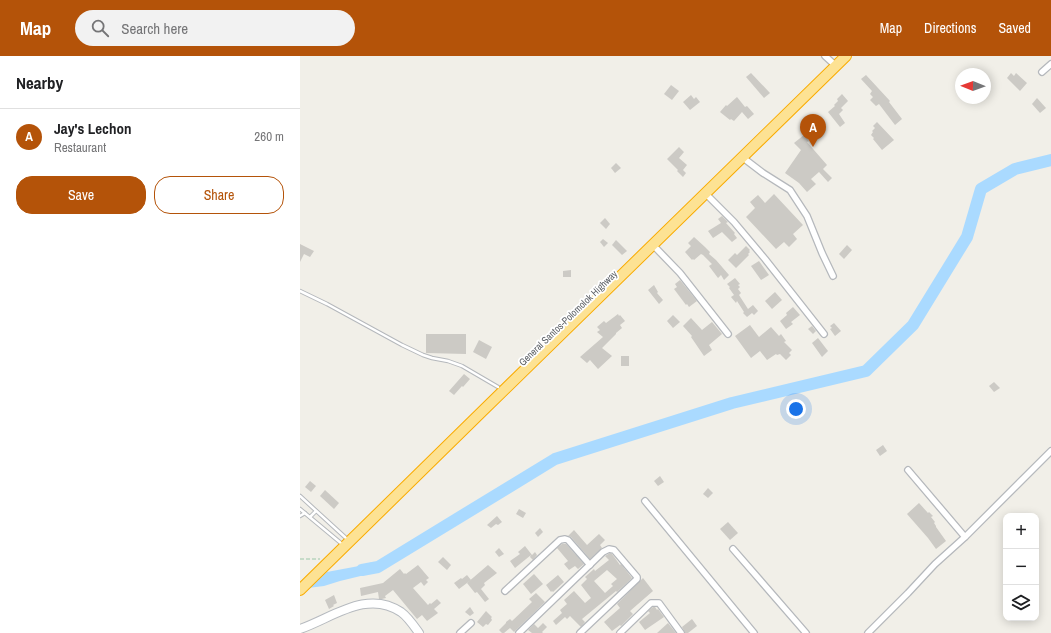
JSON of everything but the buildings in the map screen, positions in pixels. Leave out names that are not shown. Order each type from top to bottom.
[{"type":"highway","points":[[300,582],[460,434],[742,157],[832,60],[846,56]]},
{"type":"highway","name":"General Santos-Polomolok Highway","points":[[344,541],[581,305],[832,60]]},
{"type":"highway","points":[[300,590],[323,561]]},
{"type":"street","points":[[1042,72],[1051,64]]},
{"type":"street","points":[[742,157],[763,173],[790,190],[807,216],[833,276]]},
{"type":"street","points":[[705,193],[734,222],[824,334]]},
{"type":"street","points":[[652,244],[680,273],[728,334]]},
{"type":"street","points":[[868,633],[935,564],[1051,451]]},
{"type":"street","points":[[908,470],[965,536]]},
{"type":"street","points":[[645,501],[754,633]]},
{"type":"street","points":[[505,591],[560,540],[563,539],[568,540],[590,565]]},
{"type":"street","points":[[733,548],[806,633]]},
{"type":"street","points":[[519,633],[603,552],[609,549],[614,550],[638,578],[637,581],[580,633]]},
{"type":"street","points":[[620,633],[651,603],[657,602],[681,633]]},
{"type":"street","points":[[300,629],[352,606],[370,603],[386,605],[401,612],[419,633]]},
{"type":"street","points":[[300,622],[311,624]]},
{"type":"street","points":[[460,633],[470,623]]},
{"type":"lane","points":[[300,291],[402,345],[432,358],[448,361],[462,366],[498,387]]},
{"type":"lane","points":[[300,496],[344,541]]},
{"type":"lane","points":[[300,509],[344,541]]},
{"type":"lane","points":[[310,517],[316,511]]},
{"type":"lane","points":[[300,516],[305,513]]},
{"type":"path","points":[[300,559],[323,561]]},
{"type":"water","points":[[373,562],[378,567],[373,573],[324,586],[300,589],[300,577]]},
{"type":"pier","points":[[330,569],[308,590],[300,591],[300,575]]},
{"type":"waterway","points":[[362,570],[378,567],[555,459],[732,403],[866,371],[913,325],[967,237],[981,189],[1015,169],[1051,160]]},
{"type":"place","name":"Jay's Lechon","points":[[813,147]]}]
